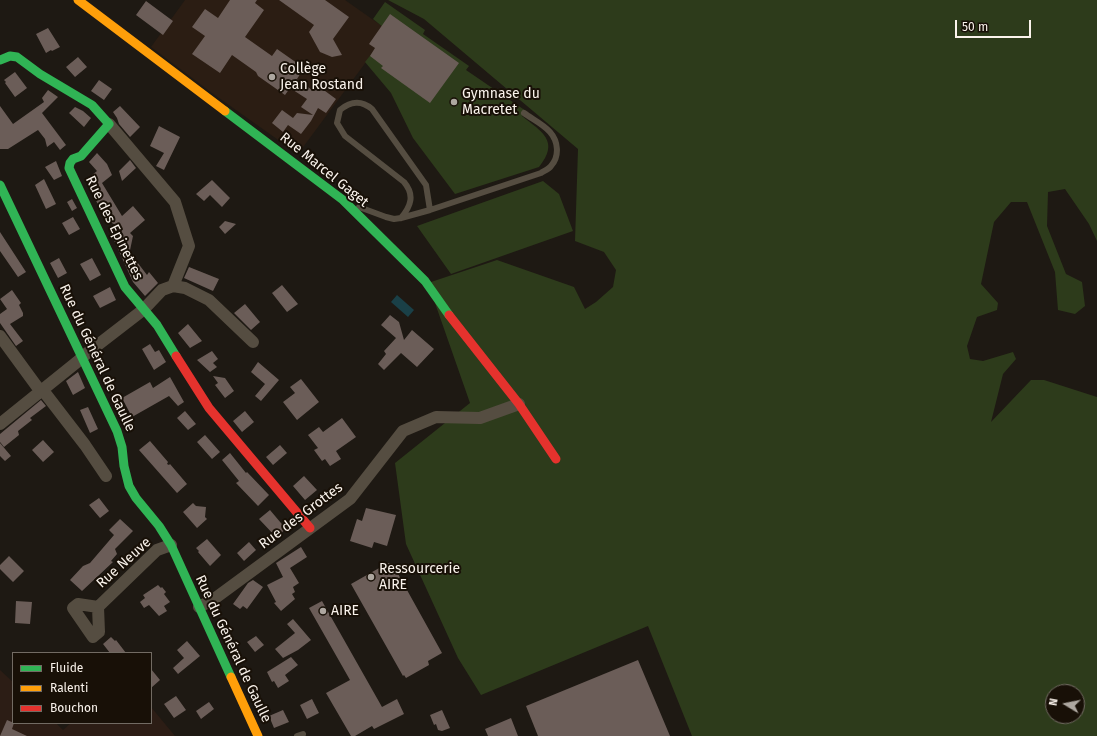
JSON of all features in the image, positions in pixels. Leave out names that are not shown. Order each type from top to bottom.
[{"type":"street","name":"Rue Marcel Gaget","points":[[81,1],[343,200],[426,281],[460,330],[519,404],[556,459]]},
{"type":"street","points":[[0,60],[10,56],[18,57],[40,74],[92,105],[104,117],[176,202],[189,246],[173,286]]},
{"type":"street","name":"Rue des Epinettes","points":[[109,124],[81,156],[73,159],[69,168],[125,286],[157,326],[208,408],[310,528]]},
{"type":"street","name":"Rue du Général de Gaulle","points":[[0,185],[117,431],[122,447],[124,466],[129,486],[136,498],[159,526],[171,545],[258,736]]},
{"type":"street","points":[[0,424],[143,310],[162,290],[173,286],[185,288],[209,300],[253,342]]},
{"type":"street","points":[[0,336],[26,372],[45,393],[106,476]]},
{"type":"street","name":"Rue des Grottes","points":[[199,607],[214,599],[350,499],[403,431],[436,417],[480,418],[519,404]]},
{"type":"street","name":"Rue Neuve","points":[[98,607],[157,550],[171,545]]},
{"type":"lane","points":[[401,218],[408,210],[411,199],[410,189],[404,182],[344,136],[337,123],[340,110],[347,104],[358,102],[367,105],[372,109],[426,185],[429,196],[430,210]]},
{"type":"lane","points":[[343,200],[364,210],[394,219],[430,210],[541,173],[551,168],[556,160],[557,148],[549,131],[524,113]]},
{"type":"shaded area","name":"Collège Jean Rostand","points":[[185,0],[345,0],[389,31],[298,154],[212,93],[151,47]]},
{"type":"shaded area","points":[[0,670],[12,681],[12,724],[57,724],[63,730],[70,724],[152,724],[152,708],[175,736],[0,736]]},
{"type":"green space","points":[[388,0],[1097,0],[1097,241],[1089,224],[1065,189],[1048,192],[1047,226],[1066,274],[1082,282],[1085,306],[1075,314],[1058,310],[1055,272],[1027,202],[1011,202],[994,222],[981,284],[998,303],[997,310],[977,317],[967,346],[970,359],[983,361],[1013,352],[1016,359],[1003,374],[991,422],[1031,380],[1044,380],[1097,397],[1097,736],[692,736],[648,626],[481,695],[458,658],[406,544],[395,463],[470,403],[428,283],[497,260],[574,287],[585,309],[596,302],[613,287],[616,270],[604,252],[575,241],[578,149],[424,19]]},
{"type":"green space","name":"Gymnase du Macretet","points":[[385,2],[425,30],[423,34],[469,66],[466,70],[526,111],[522,116],[542,132],[548,144],[548,150],[545,158],[539,167],[455,194],[413,138],[391,93],[365,62],[389,32],[373,19]]},
{"type":"green space","points":[[543,181],[559,194],[573,231],[451,274],[417,226]]},
{"type":"water","points":[[397,295],[414,310],[408,317],[391,302]]},
{"type":"building","points":[[230,0],[257,0],[255,3],[264,10],[245,37],[272,56],[277,49],[304,68],[297,79],[312,90],[314,88],[319,91],[321,88],[336,99],[326,113],[318,108],[311,121],[301,134],[288,125],[283,132],[272,123],[282,110],[293,118],[297,113],[313,115],[301,107],[307,99],[290,88],[285,95],[232,55],[220,73],[192,54],[205,36],[192,27],[205,9],[218,18]]},
{"type":"building","points":[[279,0],[325,0],[349,17],[333,39],[342,55],[332,57],[320,52],[309,32],[314,25]]},
{"type":"building","points":[[146,1],[173,21],[163,35],[136,15]]},
{"type":"building","points":[[390,14],[459,63],[430,103],[381,68],[383,66],[370,56],[375,48],[369,44]]},
{"type":"building","points":[[48,28],[60,47],[46,53],[36,34]]},
{"type":"building","points":[[78,57],[87,67],[75,77],[66,67]]},
{"type":"building","points":[[15,72],[27,88],[15,97],[4,80]]},
{"type":"building","points":[[99,80],[112,89],[104,100],[91,91]]},
{"type":"building","points":[[48,90],[58,97],[42,113],[66,145],[60,150],[54,142],[47,147],[45,139],[38,130],[8,149],[0,149],[0,106],[13,124],[44,102],[42,98]]},
{"type":"building","points":[[120,106],[140,127],[130,137],[119,124],[113,112]]},
{"type":"building","points":[[75,107],[83,111],[91,118],[84,127],[69,113]]},
{"type":"building","points":[[159,126],[180,137],[164,170],[156,166],[164,153],[150,146]]},
{"type":"building","points":[[97,153],[107,164],[112,175],[102,183],[122,216],[133,206],[145,220],[130,233],[133,236],[129,255],[131,254],[147,275],[149,272],[158,283],[145,296],[133,282],[113,238],[123,229],[110,222],[94,198],[97,196],[86,180],[97,171],[89,162]]},
{"type":"building","points":[[130,160],[136,168],[122,181],[119,171]]},
{"type":"building","points":[[56,161],[62,176],[54,180],[45,167]]},
{"type":"building","points":[[44,179],[56,204],[46,209],[35,185]]},
{"type":"building","points":[[212,180],[230,198],[222,207],[210,195],[204,201],[196,194]]},
{"type":"building","points":[[72,199],[77,208],[72,211],[67,202]]},
{"type":"building","points":[[73,217],[80,229],[69,235],[62,223]]},
{"type":"building","points":[[225,221],[236,224],[225,234],[219,227]]},
{"type":"building","points":[[0,232],[26,272],[18,277],[0,251]]},
{"type":"building","points":[[59,258],[67,273],[58,278],[50,263]]},
{"type":"building","points":[[92,258],[101,275],[90,281],[80,264]]},
{"type":"building","points":[[189,267],[219,279],[213,291],[184,278]]},
{"type":"building","points":[[282,285],[298,304],[287,312],[272,293]]},
{"type":"building","points":[[110,287],[116,300],[100,308],[93,296]]},
{"type":"building","points":[[12,290],[21,303],[19,305],[23,313],[23,316],[10,324],[23,341],[16,346],[0,323],[0,314],[7,309],[0,299]]},
{"type":"building","points":[[245,304],[260,322],[251,330],[234,313]]},
{"type":"building","points":[[390,315],[399,322],[404,340],[412,330],[434,349],[417,367],[401,353],[384,370],[378,364],[386,354],[384,351],[396,338],[381,325]]},
{"type":"building","points":[[188,324],[202,341],[190,348],[178,333]]},
{"type":"building","points":[[150,344],[155,352],[159,350],[166,362],[154,370],[142,349]]},
{"type":"building","points":[[212,351],[218,359],[213,363],[217,367],[210,372],[197,360]]},
{"type":"building","points":[[258,362],[279,380],[261,401],[255,396],[265,384],[251,372]]},
{"type":"building","points":[[78,372],[85,388],[73,395],[66,381]]},
{"type":"building","points":[[213,376],[225,378],[234,391],[225,398],[215,385],[218,383]]},
{"type":"building","points":[[170,377],[184,402],[178,406],[169,396],[132,417],[122,398],[150,382],[153,388]]},
{"type":"building","points":[[301,379],[319,402],[297,420],[283,402],[295,393],[290,387]]},
{"type":"building","points":[[41,400],[46,406],[30,418],[32,420],[18,431],[19,435],[4,447],[0,442],[0,434]]},
{"type":"building","points":[[88,407],[98,429],[90,433],[80,410]]},
{"type":"building","points":[[185,411],[196,424],[188,430],[177,418]]},
{"type":"building","points":[[245,411],[254,422],[242,432],[233,421]]},
{"type":"building","points":[[342,418],[356,437],[336,451],[341,459],[330,466],[325,459],[322,461],[314,450],[318,448],[308,435],[319,427],[323,432]]},
{"type":"building","points":[[205,435],[220,452],[212,459],[197,442]]},
{"type":"building","points":[[43,440],[54,452],[43,462],[32,450]]},
{"type":"building","points":[[150,441],[168,462],[167,464],[170,464],[187,484],[177,493],[139,450]]},
{"type":"building","points":[[0,443],[11,456],[5,461],[0,456]]},
{"type":"building","points":[[280,445],[287,453],[273,465],[266,457]]},
{"type":"building","points":[[230,453],[246,473],[247,472],[269,495],[258,506],[236,483],[239,481],[222,460]]},
{"type":"building","points":[[304,476],[317,490],[305,500],[293,486]]},
{"type":"building","points":[[99,498],[109,511],[100,518],[89,505]]},
{"type":"building","points":[[193,503],[196,506],[206,507],[205,517],[207,519],[197,528],[183,512]]},
{"type":"building","points":[[366,508],[396,515],[387,546],[374,542],[372,548],[350,541],[357,519],[362,521]]},
{"type":"building","points":[[270,510],[286,529],[276,537],[259,519]]},
{"type":"building","points":[[120,519],[133,531],[115,549],[117,554],[111,561],[113,562],[82,591],[70,580],[83,566],[90,563],[114,535],[109,530]]},
{"type":"building","points":[[207,539],[221,555],[210,566],[196,548]]},
{"type":"building","points":[[249,542],[256,550],[244,561],[237,553]]},
{"type":"building","points":[[301,547],[307,557],[290,568],[299,583],[293,587],[295,592],[292,594],[295,599],[281,611],[274,603],[276,602],[267,585],[283,577],[276,563]]},
{"type":"building","points":[[9,556],[24,571],[13,582],[0,569],[0,565]]},
{"type":"building","points":[[388,563],[392,563],[442,653],[428,661],[429,665],[406,678],[404,675],[403,676],[351,584]]},
{"type":"building","points":[[253,580],[263,587],[247,609],[243,606],[240,609],[233,604],[248,583]]},
{"type":"building","points":[[158,585],[166,592],[164,594],[170,602],[164,606],[167,611],[159,616],[149,605],[144,608],[140,602],[145,598],[143,595]]},
{"type":"building","points":[[16,601],[32,602],[30,624],[15,623]]},
{"type":"building","points":[[322,601],[382,707],[397,699],[404,714],[374,729],[372,726],[355,736],[351,736],[326,693],[350,680],[309,608]]},
{"type":"building","points":[[293,619],[311,640],[298,650],[283,658],[275,649],[295,633],[287,624]]},
{"type":"building","points":[[256,636],[264,645],[255,652],[247,642]]},
{"type":"building","points":[[111,637],[115,641],[116,640],[125,652],[109,652],[103,644]]},
{"type":"building","points":[[187,641],[200,656],[178,674],[173,668],[184,658],[177,650]]},
{"type":"building","points":[[291,657],[298,665],[285,675],[289,681],[278,688],[274,681],[272,682],[267,672]]},
{"type":"building","points":[[638,660],[670,736],[538,736],[526,706]]},
{"type":"building","points":[[152,670],[160,680],[152,687]]},
{"type":"building","points":[[176,696],[186,710],[174,718],[164,704]]},
{"type":"building","points":[[312,699],[319,713],[307,719],[300,705]]},
{"type":"building","points":[[209,702],[214,709],[201,719],[196,711]]},
{"type":"building","points":[[283,710],[289,722],[274,728],[269,716]]},
{"type":"building","points":[[442,710],[450,728],[442,731],[438,730],[436,724],[434,725],[430,715]]},
{"type":"building","points":[[511,718],[518,736],[488,736],[485,729]]},
{"type":"building","points":[[7,720],[14,724],[12,729],[27,736],[0,736]]},
{"type":"traffic: fast","points":[[0,60],[10,56],[17,57],[40,74],[92,105],[109,124],[81,156],[73,159],[69,168],[125,287],[157,325],[176,356]]},
{"type":"traffic: fast","points":[[225,111],[343,200],[425,281],[449,315]]},
{"type":"traffic: fast","points":[[0,185],[117,431],[122,447],[124,466],[129,486],[136,498],[159,526],[171,545],[231,677]]},
{"type":"traffic: slow","points":[[78,0],[225,111]]},
{"type":"traffic: slow","points":[[231,677],[258,736]]},
{"type":"traffic: jam","points":[[449,315],[519,404],[556,459]]},
{"type":"traffic: jam","points":[[176,356],[209,408],[310,528]]},
{"type":"place","name":"Collège Jean Rostand","points":[[272,77]]},
{"type":"place","name":"Gymnase du Macretet","points":[[454,102]]},
{"type":"place","name":"Ressourcerie AIRE","points":[[371,577]]},
{"type":"place","name":"AIRE","points":[[323,611]]}]
